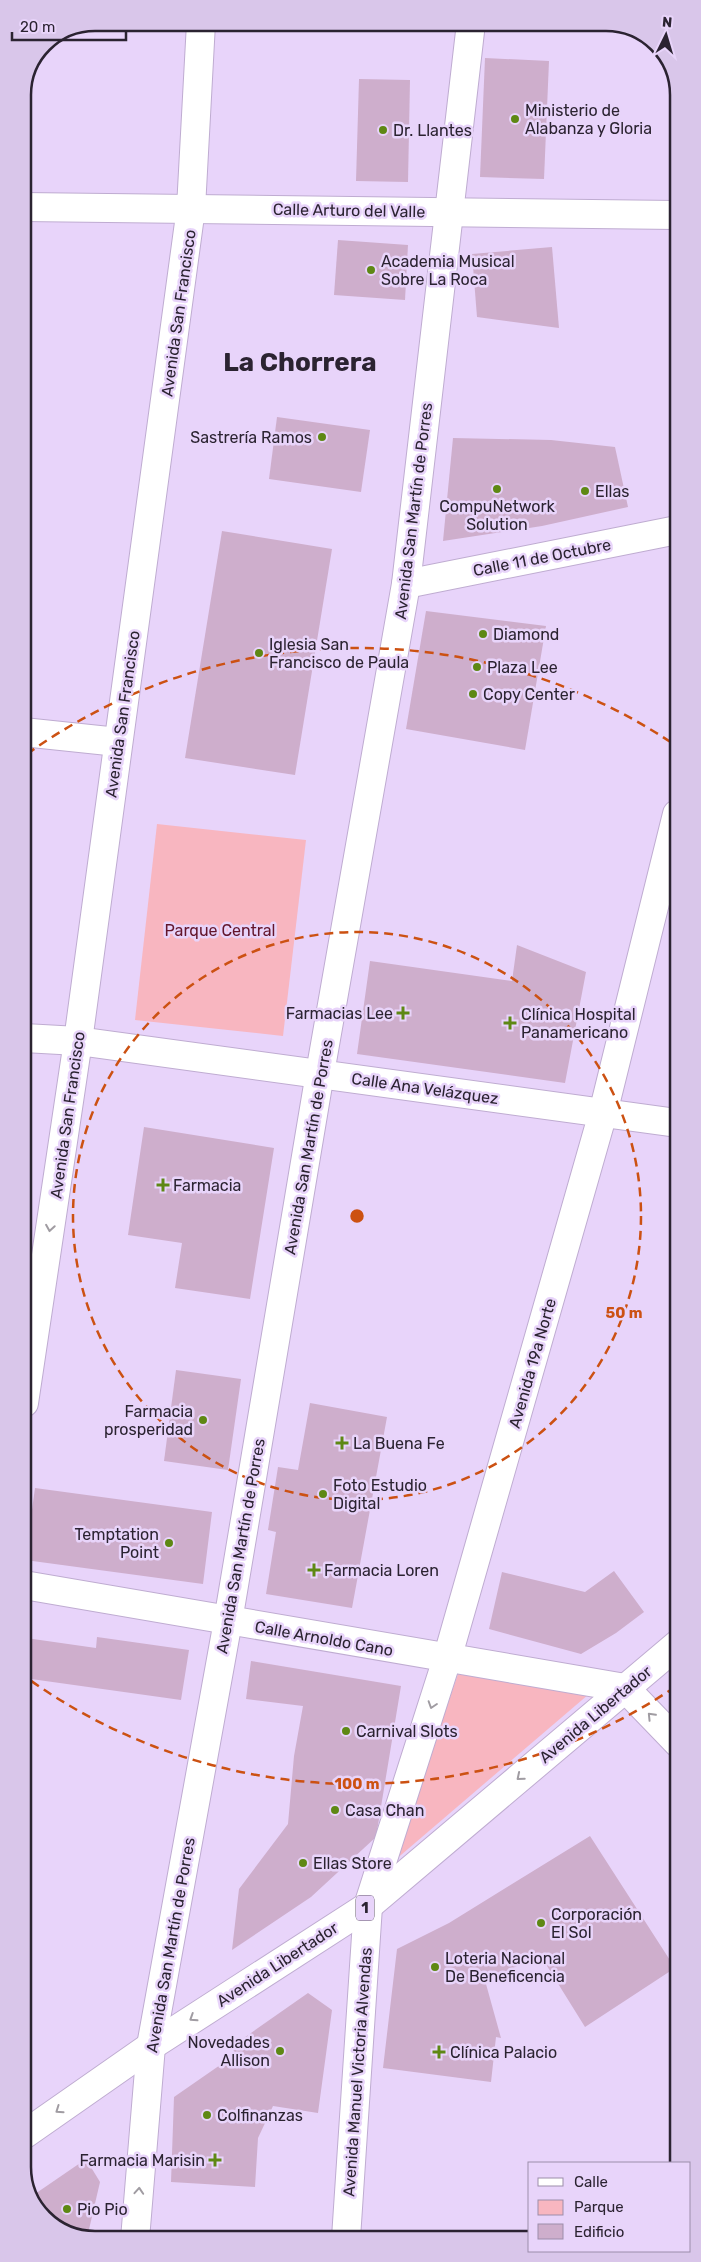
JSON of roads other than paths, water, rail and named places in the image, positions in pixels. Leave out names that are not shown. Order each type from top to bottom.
[{"type":"main road","name":"Avenida San Francisco","points":[[31,1356],[78,1041],[192,208],[201,31]]},
{"type":"main road","name":"Avenida San Martín de Porres","points":[[136,2231],[150,2046],[228,1622],[320,1073],[406,584],[470,31]]},
{"type":"main road","name":"Calle Arturo del Valle","points":[[31,207],[670,215]]},
{"type":"main road","name":"Calle 11 de Octubre","points":[[406,584],[670,531]]},
{"type":"main road","points":[[31,733],[118,742]]},
{"type":"main road","name":"Avenida 19a Norte","points":[[368,1906],[447,1659],[603,1113],[670,842]]},
{"type":"main road","name":"Calle Ana Velázquez","points":[[31,1038],[78,1041],[670,1122]]},
{"type":"main road","name":"Calle Arnoldo Cano","points":[[31,1586],[228,1622],[625,1688]]},
{"type":"main road","name":"Avenida Libertador","points":[[31,2130],[150,2046],[368,1906],[670,1651]]},
{"type":"main road","points":[[625,1688],[670,1735]]},
{"type":"main road","name":"Avenida Manuel Victoria Alvendas","points":[[346,2231],[368,1906]]},
{"type":"place","name":"Ministerio de Alabanza y Gloria","points":[[515,119]]},
{"type":"place","name":"Dr. Llantes","points":[[383,130]]},
{"type":"place","name":"Academia Musical Sobre La Roca","points":[[371,270]]},
{"type":"place","name":"Sastrería Ramos","points":[[322,437]]},
{"type":"place","name":"CompuNetwork Solution","points":[[497,489]]},
{"type":"place","name":"Ellas","points":[[585,491]]},
{"type":"place","name":"Diamond","points":[[483,634]]},
{"type":"place","name":"Iglesia San Francisco de Paula","points":[[259,653]]},
{"type":"place","name":"Plaza Lee","points":[[477,667]]},
{"type":"place","name":"Copy Center","points":[[473,694]]},
{"type":"place","name":"Farmacias Lee","points":[[403,1013]]},
{"type":"place","name":"Clínica Hospital Panamericano","points":[[510,1023]]},
{"type":"place","name":"Farmacia","points":[[163,1185]]},
{"type":"place","name":"Farmacia prosperidad","points":[[203,1420]]},
{"type":"place","name":"La Buena Fe","points":[[342,1443]]},
{"type":"place","name":"Foto Estudio Digital","points":[[323,1494]]},
{"type":"place","name":"Temptation Point","points":[[169,1543]]},
{"type":"place","name":"Farmacia Loren","points":[[314,1570]]},
{"type":"place","name":"Carnival Slots","points":[[346,1731]]},
{"type":"place","name":"Casa Chan","points":[[335,1810]]},
{"type":"place","name":"Ellas Store","points":[[303,1863]]},
{"type":"place","name":"Corporación El Sol","points":[[541,1923]]},
{"type":"place","name":"Loteria Nacional De Beneficencia","points":[[435,1967]]},
{"type":"place","name":"Novedades Allison","points":[[280,2051]]},
{"type":"place","name":"Clínica Palacio","points":[[439,2052]]},
{"type":"place","name":"Colfinanzas","points":[[207,2115]]},
{"type":"place","name":"Farmacia Marisin","points":[[215,2160]]},
{"type":"place","name":"Pio Pio","points":[[67,2209]]},
{"type":"district","name":"La Chorrera","points":[[300,362]]},
{"type":"park label","name":"Parque Central","points":[[220,930]]}]
